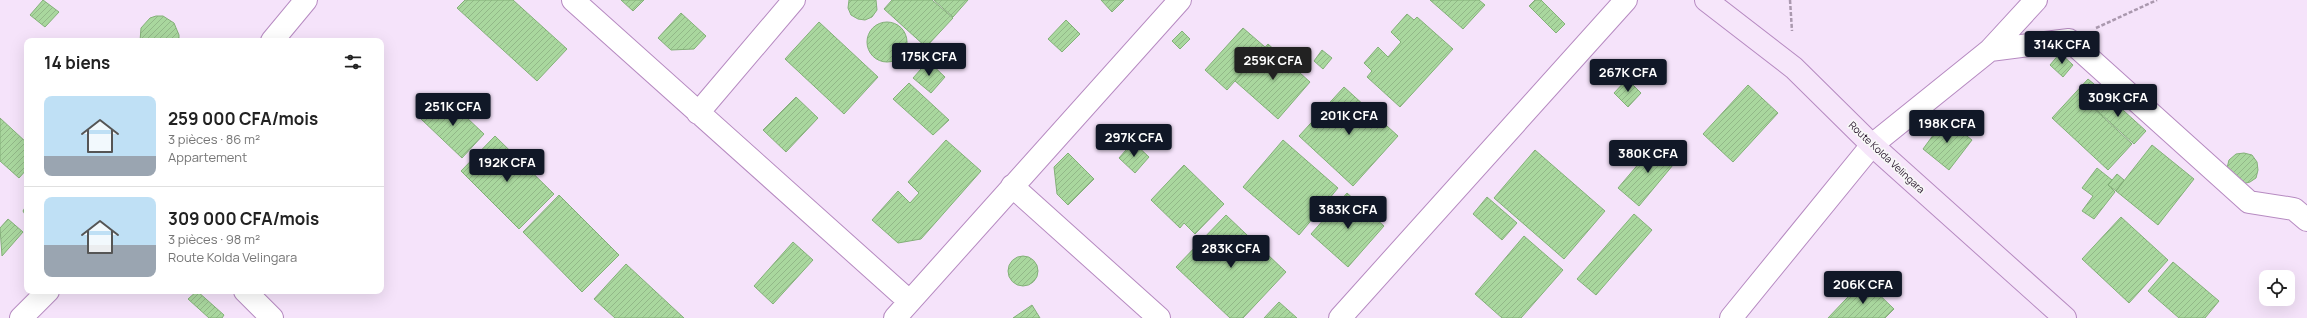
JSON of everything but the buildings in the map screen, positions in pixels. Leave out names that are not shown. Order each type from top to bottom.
[{"type":"main road","name":"Route Kolda Velingara","points":[[1706,0],[1794,68],[1872,145],[2066,318]]},
{"type":"street","points":[[274,38],[306,0]]},
{"type":"street","points":[[573,0],[909,301]]},
{"type":"street","points":[[698,113],[794,0]]},
{"type":"street","points":[[895,318],[1180,0]]},
{"type":"street","points":[[1340,318],[1626,0]]},
{"type":"street","points":[[1731,318],[1872,145],[1990,50],[2036,0]]},
{"type":"street","points":[[1990,50],[2069,40],[2249,202],[2294,209],[2307,220]]},
{"type":"street","points":[[1012,186],[1159,318]]},
{"type":"street","points":[[21,318],[45,294]]},
{"type":"street","points":[[247,294],[272,318]]},
{"type":"path","points":[[2069,40],[2157,0]]}]
